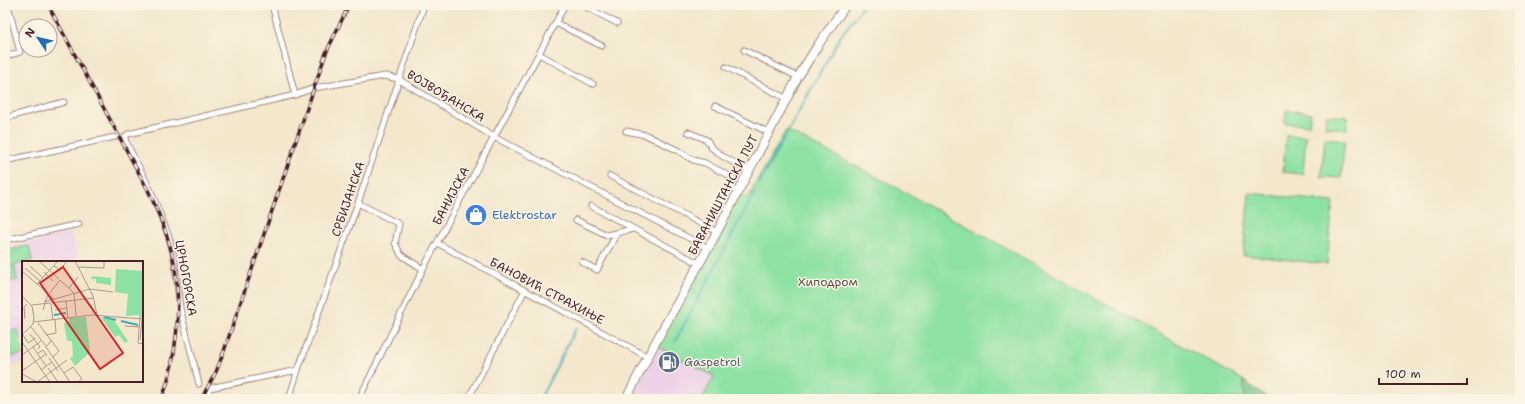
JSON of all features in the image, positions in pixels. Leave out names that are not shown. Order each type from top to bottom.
[{"type":"main road","name":"БАВАНИШТАНСКИ ПУТ","points":[[626,399],[648,356],[750,171],[798,77],[846,5]]},
{"type":"street","points":[[5,57],[20,52],[8,5]]},
{"type":"street","points":[[272,5],[295,95]]},
{"type":"street","name":"СРБИЈАНСКА","points":[[289,399],[358,203],[398,79],[424,5]]},
{"type":"street","name":"БАНИЈСКА","points":[[359,399],[423,269],[565,5]]},
{"type":"street","points":[[582,5],[617,23]]},
{"type":"street","points":[[556,23],[602,46]]},
{"type":"street","points":[[744,50],[798,77]]},
{"type":"street","points":[[539,54],[593,84]]},
{"type":"street","points":[[726,67],[788,99]]},
{"type":"street","name":"ВОЈВОЂАНСКА","points":[[126,135],[295,95],[314,88],[385,76],[398,79],[494,137],[708,248]]},
{"type":"street","points":[[5,118],[64,102]]},
{"type":"street","points":[[715,106],[770,133]]},
{"type":"street","points":[[626,132],[646,135],[677,150],[693,160],[705,163],[733,178],[731,185],[733,190],[738,193]]},
{"type":"street","points":[[688,132],[707,140],[711,147],[722,156],[750,171]]},
{"type":"street","name":"ЦРНОГОРСКА","points":[[126,135],[126,142],[152,194],[169,237],[174,257],[180,308],[199,384]]},
{"type":"street","points":[[5,161],[115,137]]},
{"type":"street","points":[[610,176],[717,232]]},
{"type":"street","points":[[358,203],[398,224],[395,243],[401,255],[423,269]]},
{"type":"street","points":[[591,206],[700,264]]},
{"type":"street","points":[[576,220],[606,235],[633,229]]},
{"type":"street","points":[[5,240],[79,224]]},
{"type":"street","points":[[582,262],[597,270],[617,233]]},
{"type":"street","name":"БАНОВИЋ СТРАХИЊЕ","points":[[437,243],[648,356]]},
{"type":"street","points":[[468,399],[525,290]]},
{"type":"street","points":[[204,399],[210,388],[298,370]]},
{"type":"shaded area","points":[[71,232],[78,261],[22,261],[22,362],[5,366],[5,249]]},
{"type":"shaded area","name":"Gaspetrol","points":[[659,348],[714,376],[702,399],[631,399]]},
{"type":"green space","points":[[1286,110],[1311,113],[1309,125],[1285,123]]},
{"type":"green space","points":[[1326,115],[1348,117],[1347,129],[1325,127]]},
{"type":"green space","name":"Хиподром","points":[[786,130],[892,185],[1243,380],[1245,399],[702,399],[714,376],[654,345],[738,193],[747,199]]},
{"type":"green space","points":[[1286,135],[1306,136],[1303,174],[1283,172]]},
{"type":"green space","points":[[1325,138],[1345,140],[1341,178],[1321,177]]},
{"type":"green space","points":[[1249,193],[1333,202],[1327,264],[1243,255]]},
{"type":"green space","points":[[29,246],[32,261],[22,261],[22,263],[14,265],[17,280],[5,283],[5,251]]},
{"type":"green space","points":[[18,329],[22,354],[5,358],[5,333]]},
{"type":"green space","points":[[1243,380],[1269,399],[1245,399]]},
{"type":"waterway","points":[[759,183],[840,37],[864,5]]},
{"type":"waterway","points":[[675,342],[755,192]]},
{"type":"waterway","points":[[540,399],[576,328]]},
{"type":"railway","points":[[48,5],[148,190],[160,216],[169,243],[174,262],[178,296],[178,313],[177,331],[171,366],[162,399]]},
{"type":"railway","points":[[201,399],[216,372],[224,351],[326,53],[349,5]]},
{"type":"place","name":"Elektrostar","points":[[476,215]]},
{"type":"place","name":"Gaspetrol","points":[[669,362]]}]
